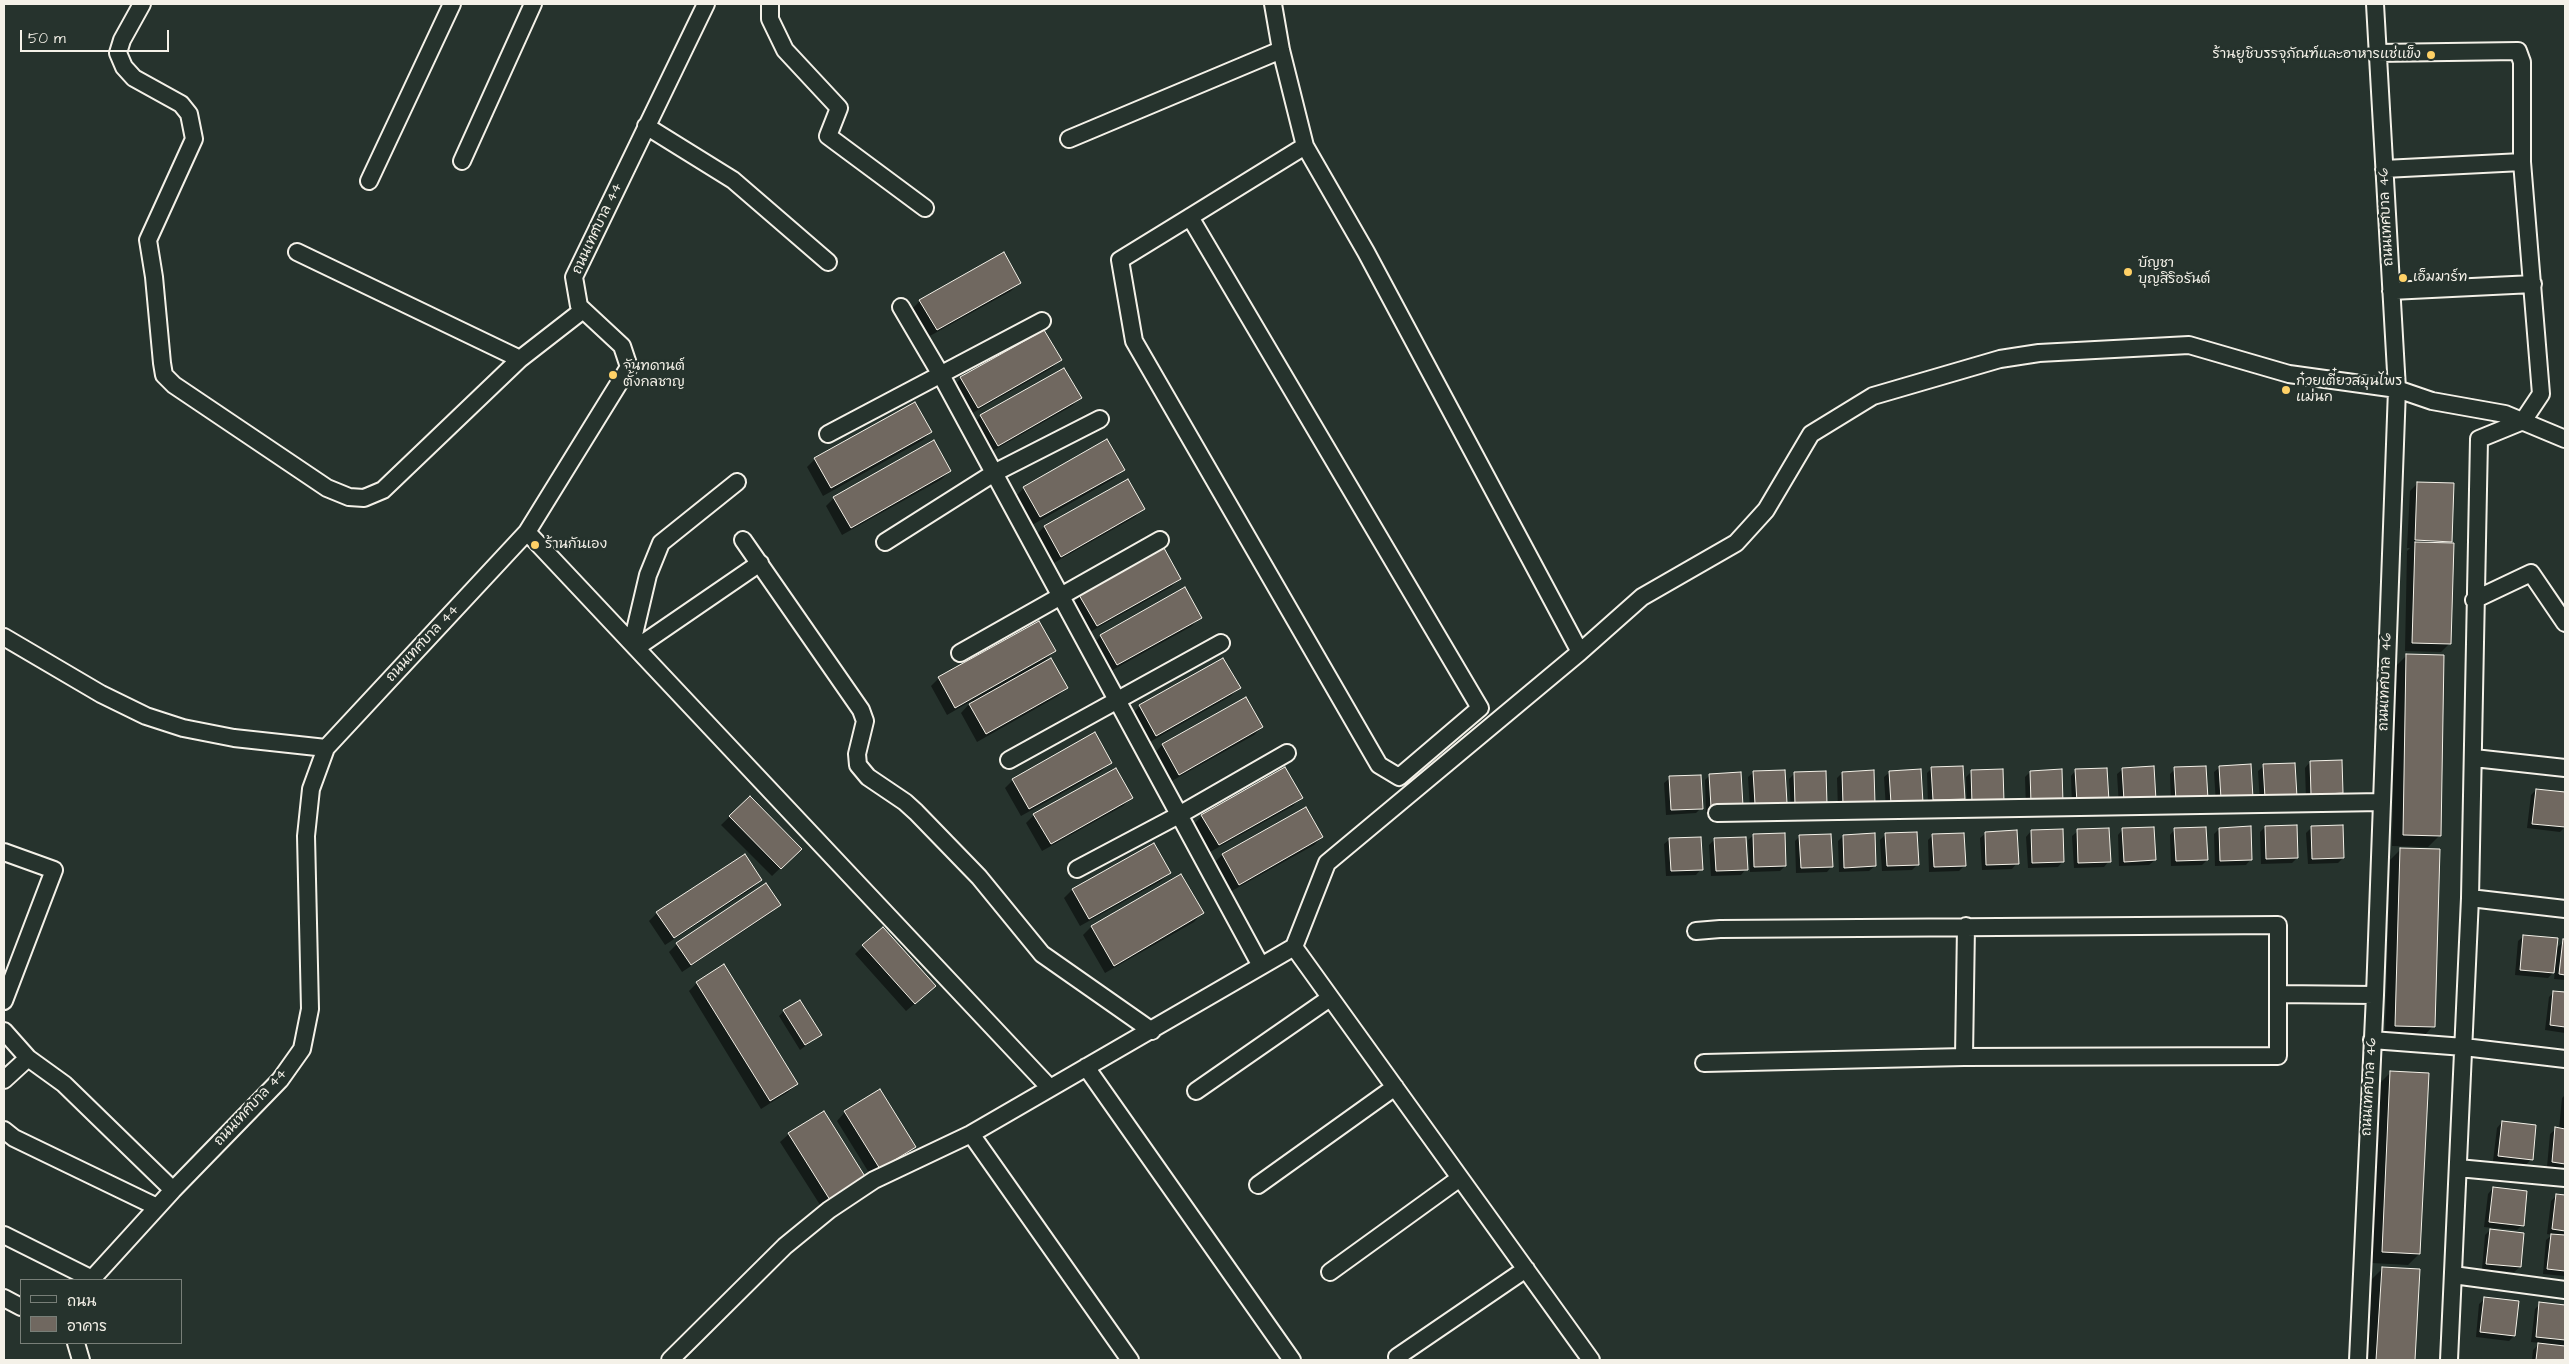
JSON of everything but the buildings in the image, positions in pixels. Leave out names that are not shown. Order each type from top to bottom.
[{"type":"street","points":[[142,4],[122,40],[118,53],[124,67],[134,78],[181,104],[189,114],[194,139],[148,240],[164,375],[174,384],[327,488],[349,497],[364,498],[383,490],[520,359],[583,310]]},
{"type":"street","points":[[369,181],[452,4]]},
{"type":"street","points":[[462,161],[533,4]]},
{"type":"street","name":"ถนนเทศบาล 44","points":[[92,1279],[173,1190],[280,1080],[302,1049],[310,1010],[306,836],[311,789],[326,748],[527,532],[629,367],[622,346],[579,306],[574,277],[706,4]]},
{"type":"street","points":[[770,4],[770,19],[785,50],[839,108],[828,136],[925,208]]},
{"type":"street","points":[[1273,4],[1281,50],[1305,146],[1366,252],[1580,652]]},
{"type":"street","name":"ถนนเทศบาล 46","points":[[2358,1360],[2375,995],[2397,389],[2375,4]]},
{"type":"street","points":[[1069,139],[1281,50]]},
{"type":"street","points":[[2377,53],[2518,51],[2522,62],[2522,162],[2541,394],[2523,421],[2479,439],[2474,600],[2474,758],[2470,898],[2449,1360]]},
{"type":"street","points":[[646,126],[733,180],[828,262]]},
{"type":"street","points":[[1190,217],[1480,708],[1399,777],[1379,766],[1134,341],[1120,260],[1305,146]]},
{"type":"street","points":[[2384,169],[2522,162]]},
{"type":"street","points":[[297,252],[520,359]]},
{"type":"street","points":[[2391,291],[2533,284]]},
{"type":"street","points":[[901,307],[941,374],[1261,966]]},
{"type":"street","points":[[828,434],[1042,321]]},
{"type":"street","points":[[670,1360],[784,1246],[829,1210],[874,1180],[972,1134],[1294,947],[1327,863],[1580,652],[1642,597],[1736,543],[1766,510],[1811,434],[1873,396],[2010,357],[2039,353],[2189,345],[2288,374],[2397,389],[2432,402],[2505,414],[2565,438]]},
{"type":"street","points":[[885,542],[994,473],[1100,419]]},
{"type":"street","points":[[634,646],[648,575],[661,543],[737,482]]},
{"type":"street","points":[[527,532],[1050,1088]]},
{"type":"street","points":[[743,540],[861,710],[865,721],[857,754],[858,766],[868,777],[905,802],[916,812],[979,878],[1042,954],[1152,1031]]},
{"type":"street","points":[[960,653],[1160,540]]},
{"type":"street","points":[[634,646],[760,563]]},
{"type":"street","points":[[2474,600],[2531,573],[2565,624]]},
{"type":"street","points":[[4,638],[101,694],[146,716],[183,728],[234,738],[326,748]]},
{"type":"street","points":[[1009,760],[1116,699],[1221,643]]},
{"type":"street","points":[[1077,869],[1179,815],[1287,753]]},
{"type":"street","points":[[2474,758],[2565,768]]},
{"type":"street","points":[[1717,813],[2382,802]]},
{"type":"street","points":[[4,852],[54,870],[4,1001]]},
{"type":"street","points":[[2470,898],[2565,909]]},
{"type":"street","points":[[1696,931],[1720,928],[2278,925],[2278,1056],[1964,1057],[1704,1063]]},
{"type":"street","points":[[1964,1057],[1966,926]]},
{"type":"street","points":[[1294,947],[1591,1360]]},
{"type":"street","points":[[2278,994],[2375,995]]},
{"type":"street","points":[[1196,1092],[1330,998]]},
{"type":"street","points":[[4,1031],[28,1058],[64,1084],[173,1190]]},
{"type":"street","points":[[2372,1040],[2464,1047],[2565,1059]]},
{"type":"street","points":[[4,1080],[28,1058]]},
{"type":"street","points":[[1086,1067],[1292,1360]]},
{"type":"street","points":[[1258,1186],[1395,1087]]},
{"type":"street","points":[[4,1130],[14,1138],[157,1207]]},
{"type":"street","points":[[972,1134],[1130,1360]]},
{"type":"street","points":[[2458,1168],[2565,1178]]},
{"type":"street","points":[[1330,1272],[1460,1178]]},
{"type":"street","points":[[4,1235],[89,1279]]},
{"type":"street","points":[[1397,1357],[1526,1269]]},
{"type":"street","points":[[2453,1275],[2565,1290]]},
{"type":"street","points":[[4,1298],[20,1306]]},
{"type":"street","points":[[76,1344],[81,1360]]},
{"type":"place","name":"ร้านยูชิบรรจุภัณฑ์และอาหารแช่แข็ง","points":[[2431,55]]},
{"type":"place","name":"บัญชา บุญสิริอรันต์","points":[[2128,272]]},
{"type":"place","name":"เอ็มมาร์ท","points":[[2403,278]]},
{"type":"place","name":"จันทดานต์ ตั้งกลชาญ","points":[[613,375]]},
{"type":"place","name":"ก๋วยเตี๋ยวสมุนไพร แม่นก","points":[[2286,390]]},
{"type":"place","name":"ร้านกันเอง","points":[[535,545]]}]
